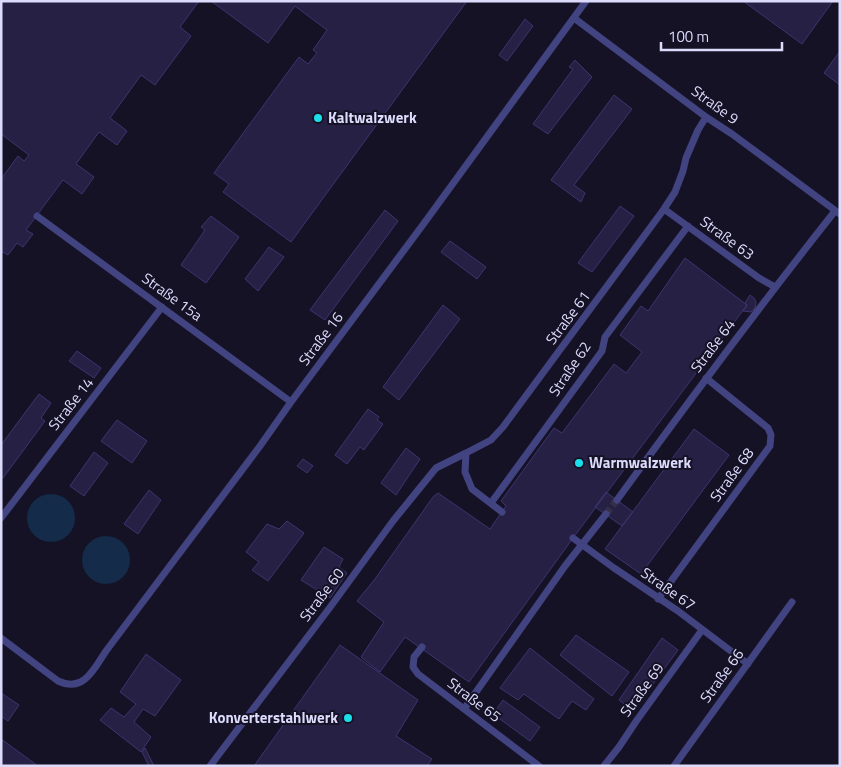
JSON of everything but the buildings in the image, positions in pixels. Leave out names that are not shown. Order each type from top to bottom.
[{"type":"street","name":"Straße 16","points":[[1,638],[64,684],[76,684],[89,676],[586,1]]},
{"type":"street","name":"Straße 9","points":[[574,18],[837,213]]},
{"type":"street","name":"Straße 61","points":[[466,453],[491,440],[504,427],[664,209],[675,192],[686,158],[706,117]]},
{"type":"street","name":"Straße 63","points":[[664,209],[759,278],[775,287]]},
{"type":"street","name":"Straße 64","points":[[617,500],[775,287],[837,213]]},
{"type":"street","name":"Straße 15a","points":[[37,216],[291,402]]},
{"type":"street","name":"Straße 62","points":[[491,504],[602,351],[605,337],[688,226]]},
{"type":"street","name":"Straße 14","points":[[1,518],[162,307]]},
{"type":"street","name":"Straße 68","points":[[658,599],[770,446],[771,436],[768,428],[706,378]]},
{"type":"street","points":[[466,453],[465,472],[472,489],[502,512]]},
{"type":"street","name":"Straße 60","points":[[210,766],[393,521],[436,468],[466,453]]},
{"type":"street","points":[[464,709],[565,566],[606,514]]},
{"type":"street","name":"Straße 67","points":[[573,538],[658,599],[678,611],[748,664]]},
{"type":"street","name":"Straße 66","points":[[674,766],[792,602]]},
{"type":"street","name":"Straße 69","points":[[604,766],[702,630]]},
{"type":"street","name":"Straße 65","points":[[422,647],[414,657],[413,667],[418,674],[539,766]]},
{"type":"water","points":[[51,494],[60,496],[68,501],[73,509],[75,518],[73,527],[68,535],[60,540],[51,542],[42,540],[34,535],[29,527],[27,518],[29,509],[34,501],[42,496]]},
{"type":"water","points":[[106,536],[115,538],[123,543],[128,551],[130,560],[128,569],[123,577],[115,582],[106,584],[97,582],[89,577],[84,569],[82,560],[84,551],[89,543],[97,538]]},
{"type":"tunnel","points":[[606,514],[617,500]]},
{"type":"place","name":"Kaltwalzwerk","points":[[318,118]]},
{"type":"place","name":"Warmwalzwerk","points":[[579,463]]},
{"type":"place","name":"Konverterstahlwerk","points":[[348,718]]}]
